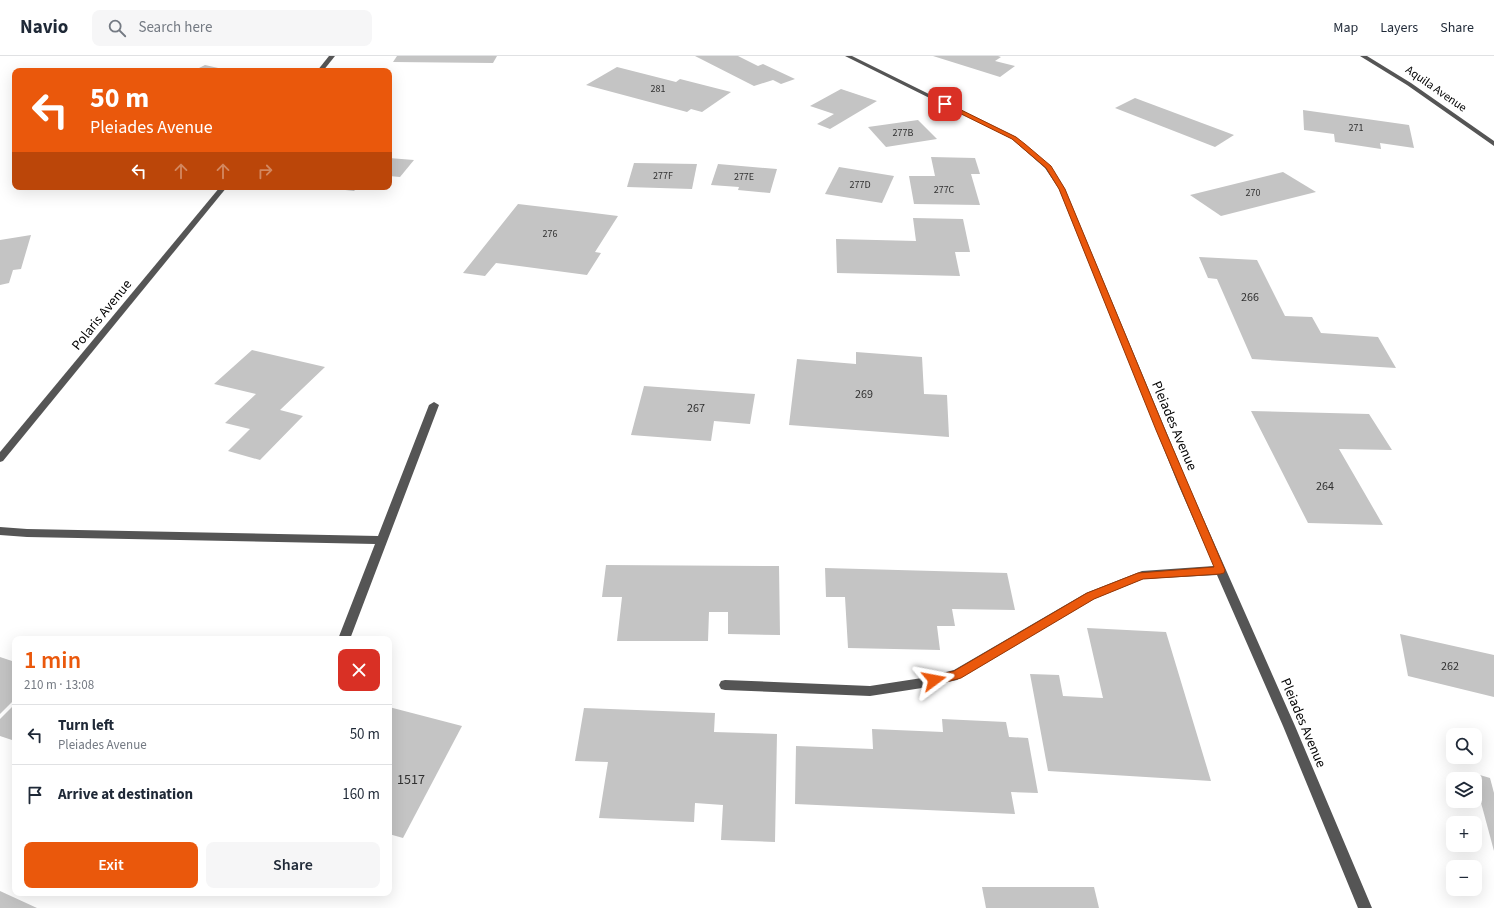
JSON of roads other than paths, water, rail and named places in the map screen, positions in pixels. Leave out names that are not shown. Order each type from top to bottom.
[{"type":"street","points":[[322,68],[332,56]]},
{"type":"street","name":"Pleiades Avenue","points":[[848,56],[1014,138],[1048,167],[1062,189],[1153,412],[1220,570],[1289,726],[1365,908]]},
{"type":"street","name":"Aquila Avenue","points":[[1363,56],[1374,61],[1409,84],[1494,144]]},
{"type":"street","name":"Polaris Avenue","points":[[0,459],[222,190]]},
{"type":"street","points":[[345,636],[434,405]]},
{"type":"street","points":[[0,531],[382,540]]},
{"type":"street","points":[[725,685],[870,691],[922,683],[957,675],[1090,596],[1142,575],[1220,570]]}]
